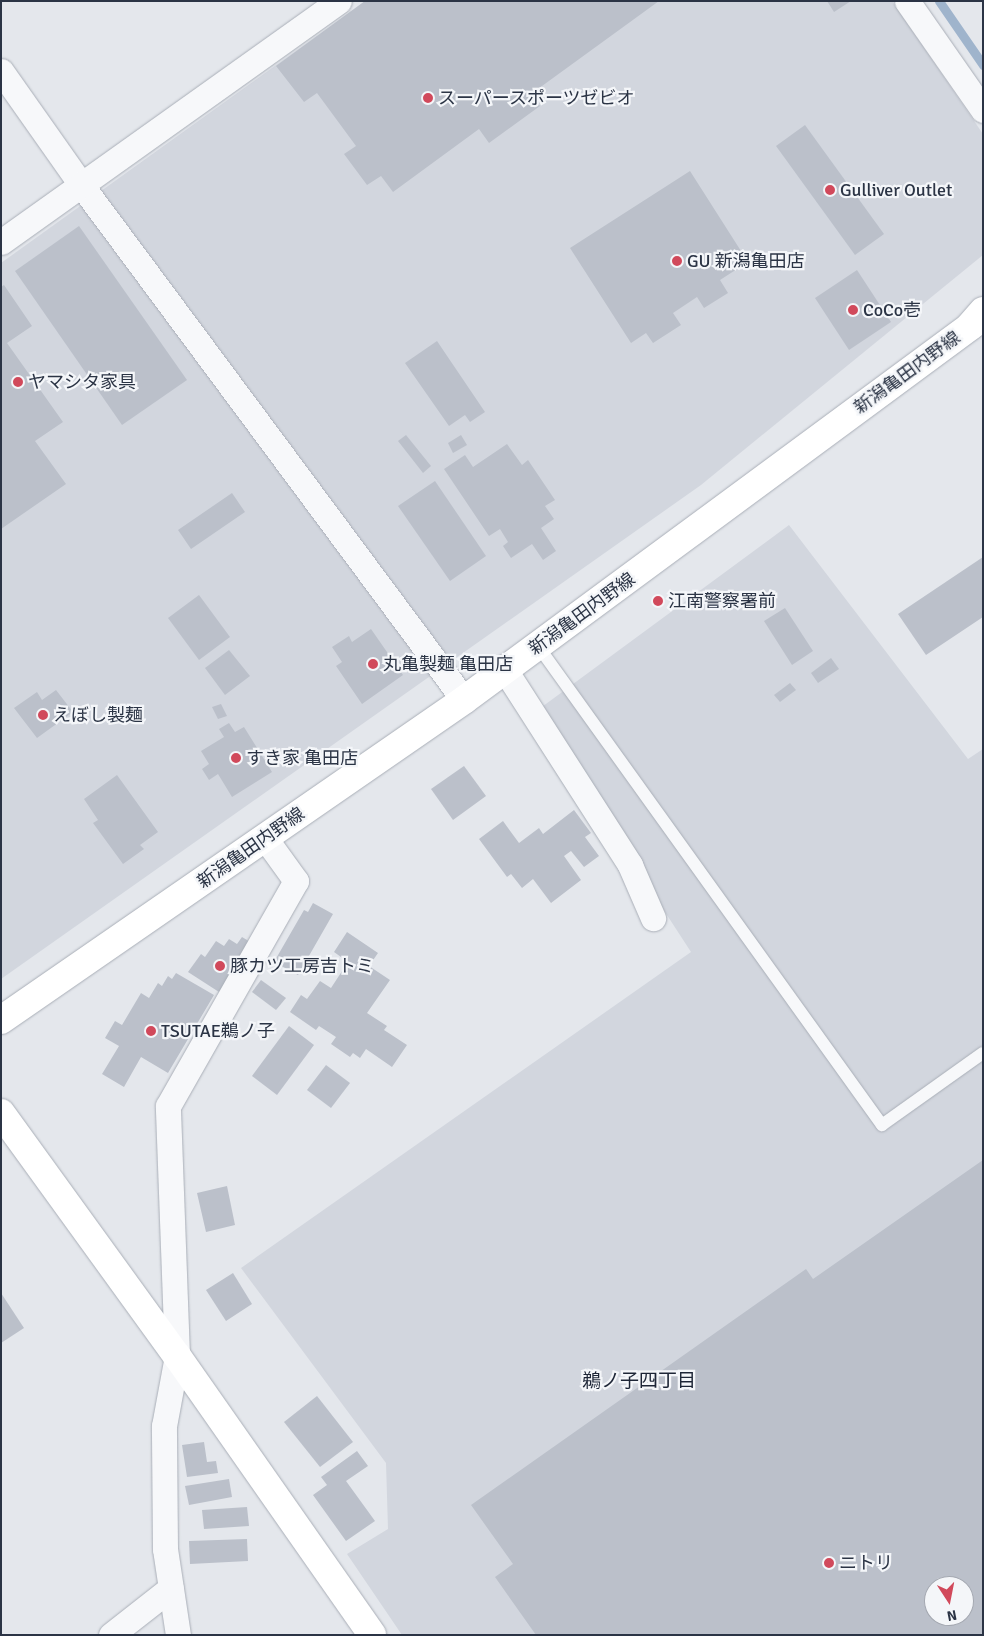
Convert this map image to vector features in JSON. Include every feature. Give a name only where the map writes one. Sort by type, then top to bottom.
[{"type":"main road","name":"新潟亀田内野線","points":[[1,1020],[464,700],[980,319]]},
{"type":"main road","points":[[1,1113],[177,1356],[372,1635]]},
{"type":"street","points":[[1,242],[339,1]]},
{"type":"street","points":[[907,1],[983,110]]},
{"type":"street","points":[[1,71],[82,186],[464,700]]},
{"type":"street","points":[[505,670],[630,865],[653,918]]},
{"type":"street","points":[[178,1635],[165,1549],[164,1426],[177,1356],[168,1106],[296,881],[265,838]]},
{"type":"street","points":[[111,1635],[171,1588]]},
{"type":"lane","points":[[538,646],[882,1125],[983,1053]]},
{"type":"shaded area","points":[[365,1],[892,1],[983,134],[983,255],[701,485],[1,979],[1,263]]},
{"type":"shaded area","points":[[789,525],[968,759],[983,749],[983,1635],[402,1635],[347,1554],[388,1529],[386,1463],[241,1268],[691,952],[535,712]]},
{"type":"building","name":"スーパースポーツゼビオ","points":[[365,1],[659,1],[531,94],[540,106],[489,143],[479,129],[393,192],[381,176],[367,185],[344,154],[356,146],[317,93],[304,102],[276,66]]},
{"type":"building","points":[[827,1],[851,1],[834,12]]},
{"type":"building","name":"Gulliver Outlet","points":[[805,125],[884,234],[855,255],[776,146]]},
{"type":"building","points":[[690,171],[748,262],[720,280],[728,293],[704,308],[697,297],[673,313],[681,325],[653,343],[646,333],[631,343],[570,248]]},
{"type":"building","points":[[79,226],[187,380],[122,425],[15,271]]},
{"type":"building","name":"CoCo壱","points":[[857,270],[891,322],[849,350],[815,298]]},
{"type":"building","name":"ヤマシタ家具","points":[[4,285],[32,326],[7,343],[63,422],[35,441],[66,484],[1,529],[1,287]]},
{"type":"building","points":[[437,341],[485,412],[470,422],[465,415],[449,426],[405,363]]},
{"type":"building","points":[[406,435],[431,466],[423,473],[398,441]]},
{"type":"building","points":[[461,435],[467,445],[453,453],[448,443]]},
{"type":"building","points":[[507,444],[522,465],[528,460],[555,500],[545,506],[554,519],[541,528],[556,551],[543,560],[532,544],[511,558],[503,546],[508,542],[500,529],[489,536],[444,469],[465,455],[473,467]]},
{"type":"building","points":[[435,481],[486,556],[450,581],[398,506]]},
{"type":"building","points":[[232,493],[245,512],[191,549],[178,530]]},
{"type":"building","points":[[983,557],[983,617],[926,655],[898,614]]},
{"type":"building","points":[[199,595],[230,637],[199,660],[168,618]]},
{"type":"building","points":[[785,608],[813,651],[792,665],[764,621]]},
{"type":"building","points":[[371,629],[403,675],[362,704],[336,666],[342,662],[332,647],[349,636],[352,642]]},
{"type":"building","points":[[229,650],[250,676],[225,695],[205,668]]},
{"type":"building","points":[[831,658],[839,669],[818,683],[811,673]]},
{"type":"building","points":[[790,683],[796,690],[780,702],[774,695]]},
{"type":"building","points":[[56,690],[73,712],[37,738],[14,708],[37,692],[42,700]]},
{"type":"building","points":[[221,704],[227,716],[218,719],[212,707]]},
{"type":"building","points":[[229,723],[235,732],[244,727],[272,772],[232,797],[218,774],[209,780],[202,769],[209,764],[201,751],[224,737],[219,729]]},
{"type":"building","points":[[464,766],[486,796],[453,820],[431,789]]},
{"type":"building","points":[[117,775],[158,832],[140,845],[144,849],[123,864],[93,823],[98,820],[84,799]]},
{"type":"building","points":[[574,810],[591,833],[585,837],[599,856],[584,867],[571,851],[564,856],[581,880],[551,903],[533,879],[522,888],[511,874],[507,877],[479,839],[503,821],[519,843],[539,828],[543,834]]},
{"type":"building","points":[[313,903],[333,914],[298,975],[274,962],[304,910],[308,912]]},
{"type":"building","points":[[347,932],[378,953],[369,966],[390,980],[367,1013],[387,1026],[384,1030],[407,1045],[392,1067],[366,1049],[360,1058],[353,1053],[350,1057],[331,1044],[336,1037],[319,1026],[316,1030],[290,1012],[301,995],[307,999],[320,981],[331,988],[348,962],[334,952]]},
{"type":"building","points":[[242,937],[252,943],[219,992],[188,972],[201,954],[205,957],[216,941],[224,946],[229,939],[237,944]]},
{"type":"building","name":"TSUTAE鵜ノ子","points":[[176,973],[214,995],[168,1073],[141,1057],[124,1087],[102,1074],[119,1046],[105,1038],[115,1021],[122,1025],[141,993],[149,998],[158,983],[162,986],[168,976],[172,979]]},
{"type":"building","points":[[261,980],[286,998],[276,1010],[252,992]]},
{"type":"building","points":[[289,1026],[314,1045],[277,1095],[252,1076]]},
{"type":"building","points":[[326,1065],[350,1083],[331,1108],[307,1090]]},
{"type":"building","points":[[983,1160],[983,1635],[536,1635],[495,1577],[513,1564],[471,1505],[806,1269],[813,1279]]},
{"type":"building","points":[[227,1186],[235,1225],[206,1232],[197,1193]]},
{"type":"building","points":[[233,1273],[252,1304],[226,1321],[206,1290]]},
{"type":"building","points":[[1,1293],[24,1328],[1,1343]]},
{"type":"building","points":[[317,1396],[353,1442],[320,1467],[284,1422]]},
{"type":"building","points":[[204,1442],[207,1462],[216,1461],[218,1473],[187,1477],[182,1445]]},
{"type":"building","points":[[357,1451],[368,1466],[346,1481],[375,1521],[346,1541],[313,1495],[327,1485],[321,1477]]},
{"type":"building","points":[[229,1479],[232,1497],[189,1505],[185,1486]]},
{"type":"building","points":[[247,1507],[249,1526],[204,1529],[202,1510]]},
{"type":"building","points":[[247,1539],[248,1561],[190,1564],[189,1541]]},
{"type":"waterway","points":[[939,1],[983,65]]},
{"type":"place","name":"スーパースポーツゼビオ","points":[[428,98]]},
{"type":"place","name":"Gulliver Outlet","points":[[830,190]]},
{"type":"place","name":"GU 新潟亀田店","points":[[677,261]]},
{"type":"place","name":"CoCo壱","points":[[853,310]]},
{"type":"place","name":"ヤマシタ家具","points":[[18,382]]},
{"type":"place","name":"江南警察署前","points":[[658,601]]},
{"type":"place","name":"丸亀製麺 亀田店","points":[[373,664]]},
{"type":"place","name":"えぼし製麺","points":[[43,715]]},
{"type":"place","name":"すき家 亀田店","points":[[236,758]]},
{"type":"place","name":"豚カツ工房吉トミ","points":[[220,966]]},
{"type":"place","name":"TSUTAE鵜ノ子","points":[[151,1031]]},
{"type":"place","name":"ニトリ","points":[[829,1563]]},
{"type":"district","name":"鵜ノ子四丁目","points":[[639,1382]]}]
